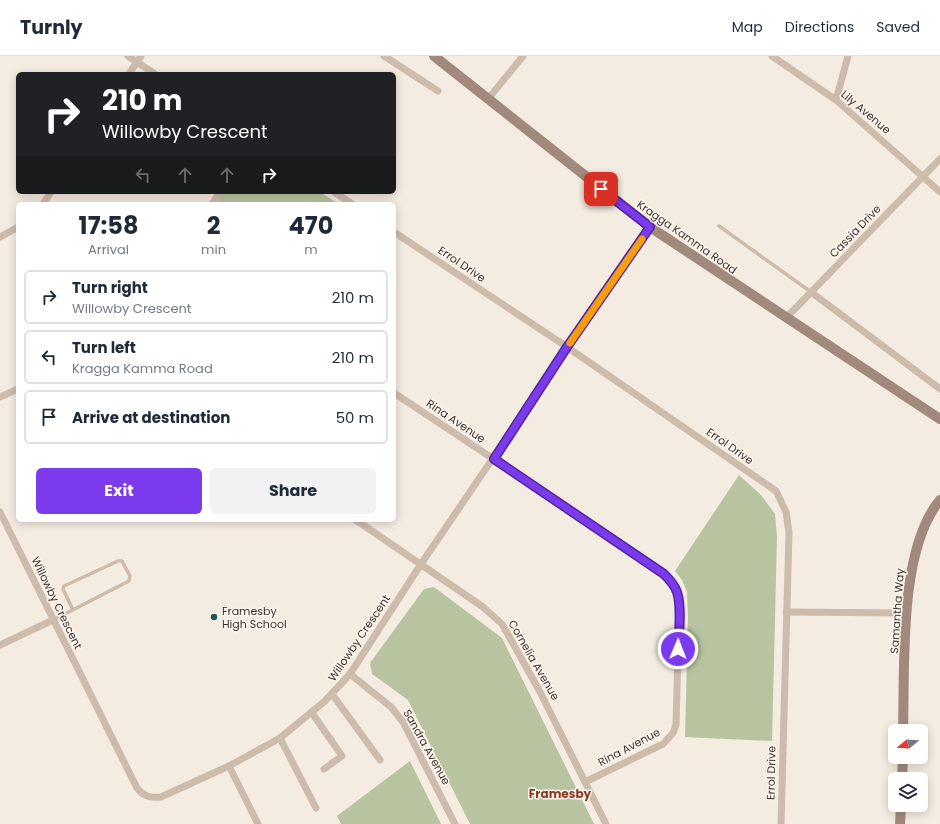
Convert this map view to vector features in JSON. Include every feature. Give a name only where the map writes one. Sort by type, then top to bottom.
[{"type":"main road","name":"Kragga Kamma Road","points":[[434,56],[489,98],[576,170],[650,227],[940,419]]},
{"type":"main road","name":"Samantha Way","points":[[904,724],[909,584],[915,552],[926,525],[940,500]]},
{"type":"main road","points":[[900,824],[901,812]]},
{"type":"street","points":[[128,56],[139,59],[154,72]]},
{"type":"street","points":[[384,56],[438,91]]},
{"type":"street","points":[[489,98],[522,56]]},
{"type":"street","name":"Lily Avenue","points":[[772,56],[836,100],[923,175],[940,192]]},
{"type":"street","points":[[836,100],[848,56]]},
{"type":"street","points":[[130,72],[139,59]]},
{"type":"street","name":"Cassia Drive","points":[[786,318],[940,159]]},
{"type":"street","points":[[337,194],[349,202]]},
{"type":"street","name":"Willowby Crescent","points":[[0,512],[141,793],[153,798],[161,797],[229,766],[280,738],[312,713],[350,674],[421,564],[494,459],[567,347],[650,227]]},
{"type":"street","points":[[0,237],[16,228]]},
{"type":"street","name":"Errol Drive","points":[[396,233],[567,347],[776,491],[786,512],[789,532],[781,824]]},
{"type":"street","points":[[811,292],[940,389]]},
{"type":"street","points":[[0,397],[16,389]]},
{"type":"street","name":"Rina Avenue","points":[[396,394],[653,565],[672,583],[677,592],[679,618],[677,712],[673,733],[663,744],[585,782]]},
{"type":"street","name":"Cornelia Avenue","points":[[359,522],[483,607],[502,624],[539,690],[606,824]]},
{"type":"street","points":[[786,612],[907,613]]},
{"type":"street","points":[[0,646],[53,620]]},
{"type":"street","name":"Sandra Avenue","points":[[350,674],[391,707],[403,722],[455,824]]},
{"type":"street","points":[[332,694],[380,760]]},
{"type":"street","points":[[312,713],[342,756],[324,769]]},
{"type":"street","points":[[280,738],[316,808]]},
{"type":"street","points":[[229,766],[258,824]]},
{"type":"lane","points":[[719,226],[811,292]]},
{"type":"lane","points":[[53,620],[73,610],[129,581],[130,576],[122,561],[118,561],[64,586],[63,589],[73,610]]},
{"type":"green space","points":[[223,194],[323,194],[336,202],[217,202]]},
{"type":"green space","points":[[739,475],[761,495],[775,514],[777,537],[772,741],[685,737],[688,617],[687,592],[682,580],[675,571]]},
{"type":"green space","points":[[434,587],[502,638],[594,824],[470,824],[408,700],[372,674],[370,663],[424,589]]},
{"type":"green space","points":[[410,761],[441,824],[341,824],[337,816]]},
{"type":"slow traffic","points":[[570,343],[642,239]]},
{"type":"place","name":"Framesby High School","points":[[214,617]]},
{"type":"district","name":"Framesby","points":[[560,793]]},
{"type":"route","points":[[601,189],[650,227],[567,347],[494,459],[653,565],[664,574],[672,583],[677,592],[679,618],[678,649]]}]
